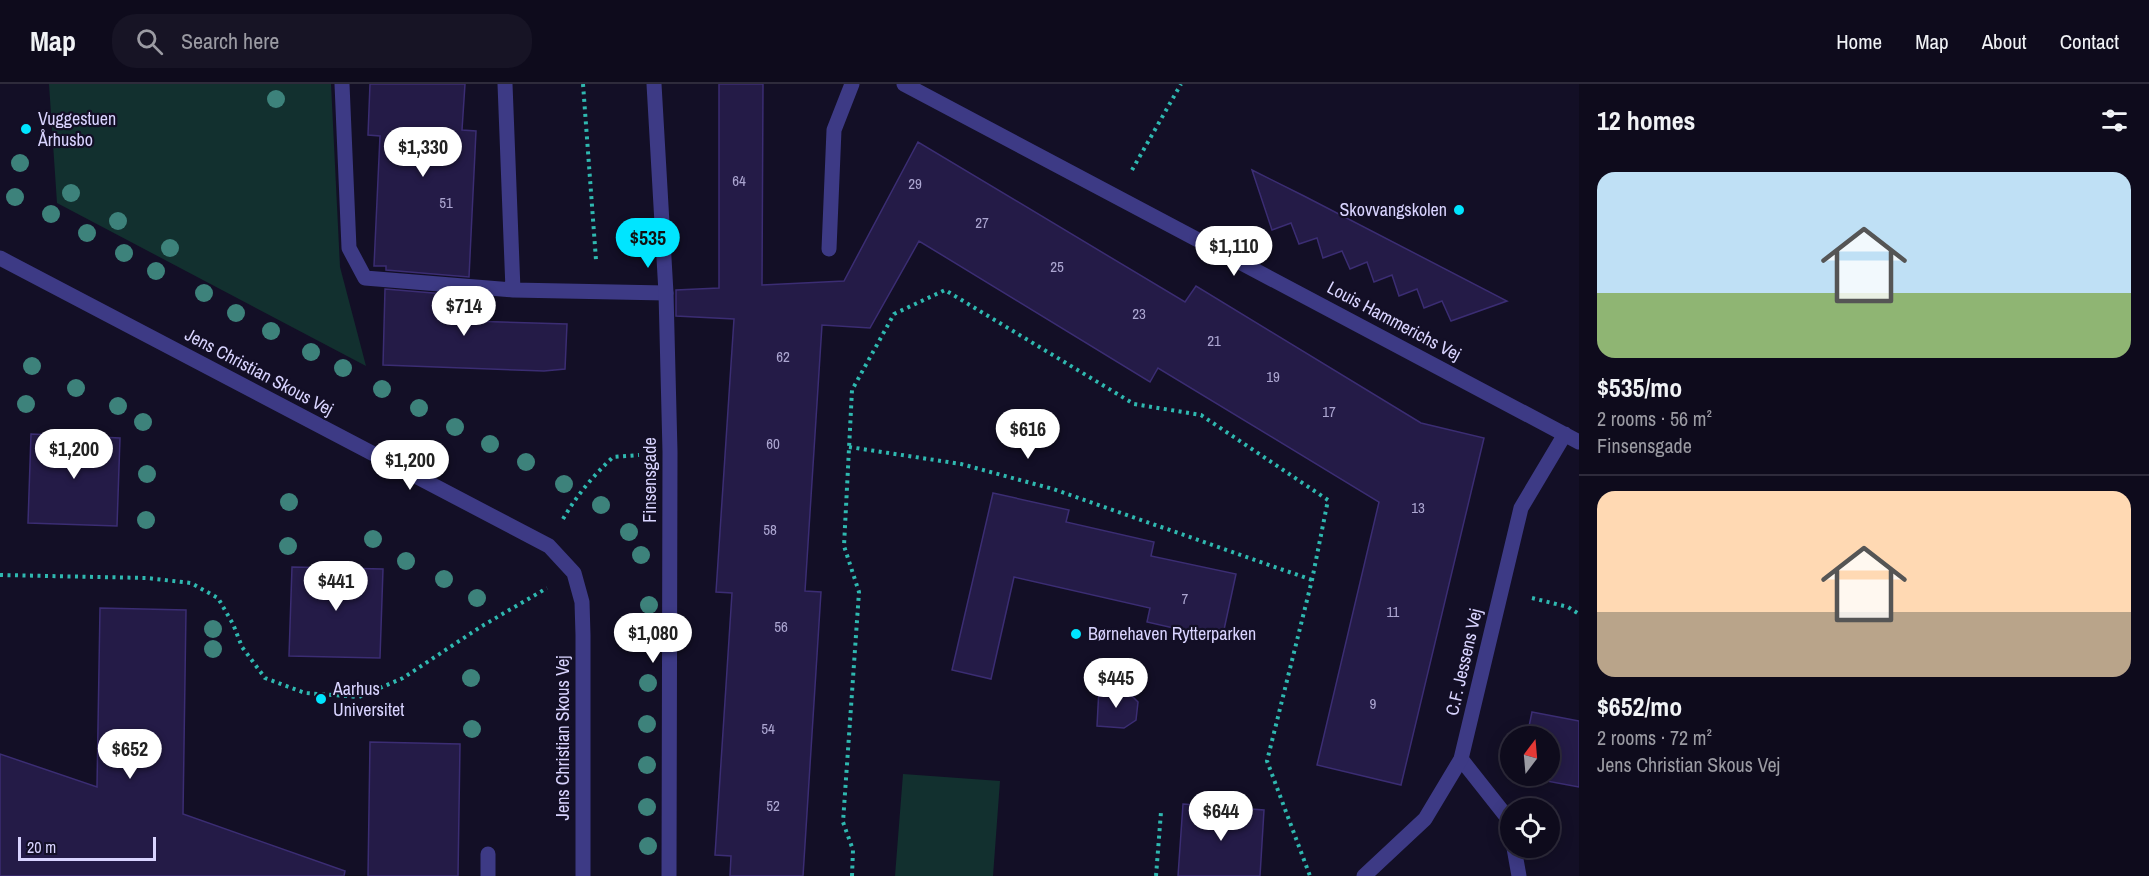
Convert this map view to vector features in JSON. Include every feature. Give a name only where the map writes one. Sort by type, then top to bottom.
[{"type":"street","points":[[342,84],[349,248],[365,278],[513,290],[666,293]]},
{"type":"street","points":[[505,84],[513,290]]},
{"type":"street","name":"Finsensgade","points":[[654,84],[666,293],[670,452],[669,876]]},
{"type":"street","points":[[829,249],[834,130],[852,84]]},
{"type":"street","name":"Louis Hammerichs Vej","points":[[904,84],[1572,438]]},
{"type":"street","name":"Jens Christian Skous Vej","points":[[0,258],[549,546],[574,573],[582,602],[583,876]]},
{"type":"street","name":"C.F. Jessens Vej","points":[[1364,876],[1425,819],[1461,759],[1521,508],[1572,438]]},
{"type":"street","points":[[1461,759],[1500,808]]},
{"type":"street","points":[[488,854],[488,876]]},
{"type":"street","points":[[1516,858],[1519,876]]},
{"type":"path","points":[[583,84],[598,292]]},
{"type":"path","points":[[1117,196],[1181,84]]},
{"type":"path","points":[[852,876],[854,850],[843,822],[860,592],[844,546],[852,390],[894,314],[945,290],[1134,404],[1201,415],[1328,500],[1312,580],[1267,761],[1310,876]]},
{"type":"path","points":[[849,447],[961,464],[1053,489],[1312,580]]},
{"type":"path","points":[[574,500],[613,457],[670,452]]},
{"type":"path","points":[[0,575],[147,578],[191,583],[218,598],[233,624],[242,647],[265,678],[305,693],[359,697],[403,678],[482,626],[574,573]]},
{"type":"path","points":[[1502,591],[1568,607],[1579,614]]},
{"type":"path","points":[[1156,876],[1161,812]]},
{"type":"green space","points":[[49,84],[331,84],[340,267],[366,366],[57,203]]},
{"type":"green space","points":[[903,774],[1000,781],[993,876],[895,876]]},
{"type":"building","points":[[370,84],[465,84],[462,130],[476,131],[469,277],[386,270],[386,266],[374,266],[380,136],[368,135]]},
{"type":"building","points":[[719,84],[763,84],[762,285],[844,281],[918,142],[1185,302],[1196,286],[1421,423],[1484,438],[1401,785],[1317,765],[1379,502],[1158,368],[1150,382],[919,241],[870,328],[822,325],[805,591],[821,592],[803,876],[730,876],[731,856],[715,855],[732,593],[716,592],[734,319],[676,316],[676,290],[719,288]]},
{"type":"building","points":[[1252,170],[1507,301],[1451,321],[1442,301],[1424,308],[1417,289],[1399,296],[1392,275],[1374,282],[1367,262],[1350,269],[1342,251],[1323,258],[1317,238],[1299,244],[1291,223],[1272,230]]},
{"type":"building","points":[[385,289],[469,296],[468,321],[567,324],[565,369],[544,371],[383,365]]},
{"type":"building","points":[[31,434],[120,438],[117,526],[28,523]]},
{"type":"building","points":[[993,493],[1069,510],[1066,522],[1154,542],[1151,556],[1236,574],[1222,639],[1147,622],[1150,608],[1014,577],[991,679],[952,670]]},
{"type":"building","points":[[292,567],[383,569],[380,658],[289,656]]},
{"type":"building","points":[[100,608],[186,610],[183,814],[345,871],[344,876],[0,876],[0,754],[97,787]]},
{"type":"building","points":[[1099,688],[1127,691],[1138,702],[1136,720],[1124,728],[1097,726]]},
{"type":"building","points":[[1532,712],[1579,721],[1579,787],[1560,783],[1560,726],[1529,726]]},
{"type":"building","points":[[370,742],[460,744],[458,876],[368,876]]},
{"type":"building","points":[[1183,804],[1264,810],[1260,876],[1178,876]]},
{"type":"place","name":"Vuggestuen Århusbo","points":[[26,129]]},
{"type":"place","name":"Skovvangskolen","points":[[1459,210]]},
{"type":"place","name":"Børnehaven Rytterparken","points":[[1076,634]]},
{"type":"place","name":"Aarhus Universitet","points":[[321,699]]}]
